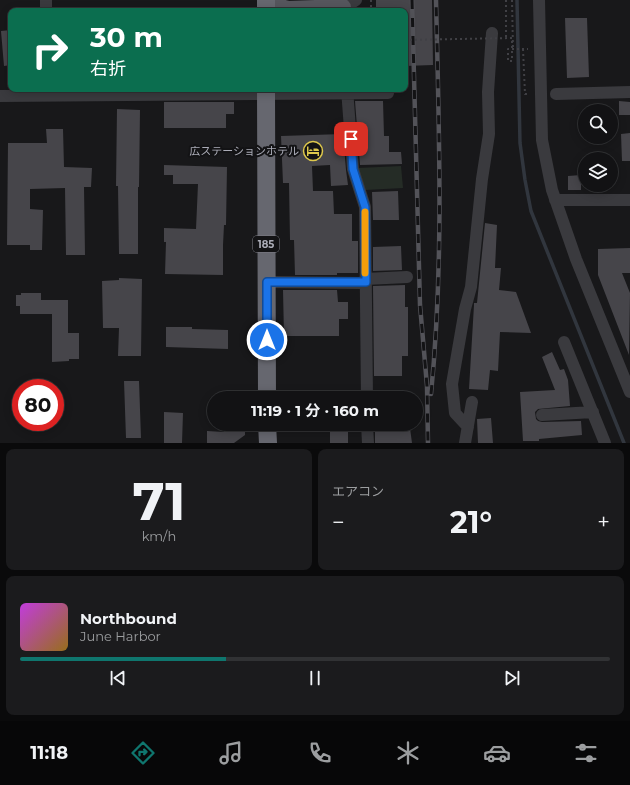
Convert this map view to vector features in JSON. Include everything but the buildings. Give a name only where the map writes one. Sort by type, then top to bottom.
[{"type":"highway","name":"185","points":[[266,92],[267,391]]},
{"type":"highway","points":[[267,431],[268,443]]},
{"type":"main road","points":[[268,4],[281,8]]},
{"type":"main road","points":[[300,8],[325,4],[348,6]]},
{"type":"street","points":[[539,0],[542,140],[555,200],[576,259],[630,392]]},
{"type":"street","points":[[468,427],[455,413],[452,384],[465,309],[471,287],[482,179],[489,134],[488,92],[492,33]]},
{"type":"street","points":[[0,96],[48,93],[157,92]]},
{"type":"street","points":[[347,92],[353,169],[365,207],[367,391]]},
{"type":"street","points":[[556,94],[630,92]]},
{"type":"street","points":[[555,200],[630,200]]},
{"type":"street","points":[[267,282],[366,281],[407,277]]},
{"type":"street","points":[[564,342],[605,443]]},
{"type":"street","points":[[465,443],[472,402]]},
{"type":"street","points":[[542,415],[593,412]]},
{"type":"street","points":[[367,431],[368,443]]},
{"type":"path","points":[[506,0],[506,38]]},
{"type":"path","points":[[512,0],[514,49]]},
{"type":"path","points":[[408,40],[512,38],[512,61],[508,61],[508,49],[514,49],[528,49]]},
{"type":"path","points":[[523,49],[525,94],[527,94]]},
{"type":"shaded area","points":[[401,166],[403,188],[365,190],[358,168]]},
{"type":"waterway","points":[[517,0],[520,143],[531,211],[624,443]]},
{"type":"railway","points":[[412,0],[420,305],[427,386],[428,443]]},
{"type":"railway","points":[[431,394],[438,296],[440,197],[436,0]]},
{"type":"slow traffic","points":[[365,212],[365,273]]},
{"type":"place","name":"広ステーションホテル","points":[[313,151]]},
{"type":"route","points":[[267,340],[267,282],[366,282],[365,207],[353,169],[351,139]]}]
